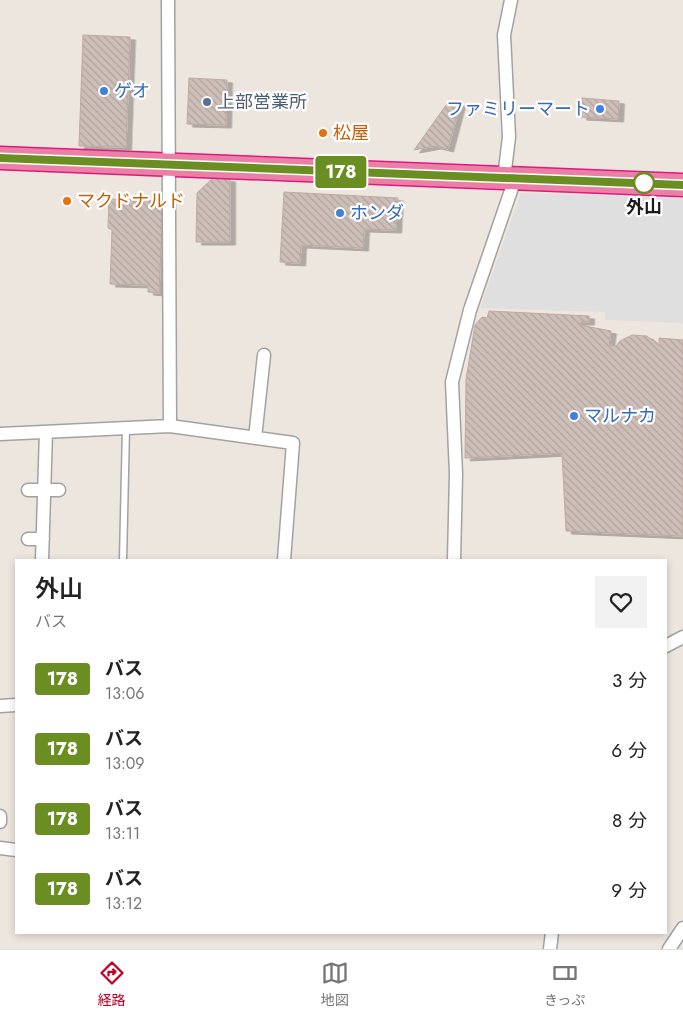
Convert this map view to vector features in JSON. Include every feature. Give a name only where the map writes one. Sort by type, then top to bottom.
[{"type":"highway","points":[[0,158],[170,163],[683,185]]},
{"type":"street","points":[[168,0],[170,426]]},
{"type":"street","points":[[454,559],[456,474],[452,382],[470,310],[510,178],[504,35],[511,0]]},
{"type":"street","points":[[255,438],[264,355]]},
{"type":"street","points":[[0,434],[170,426],[293,443],[284,559]]},
{"type":"street","points":[[42,559],[46,432]]},
{"type":"street","points":[[28,490],[59,490]]},
{"type":"street","points":[[28,539],[43,539]]},
{"type":"street","points":[[667,645],[683,637]]},
{"type":"street","points":[[0,706],[15,705]]},
{"type":"street","points":[[0,816],[0,822]]},
{"type":"street","points":[[0,848],[15,850]]},
{"type":"street","points":[[669,949],[683,928]]},
{"type":"street","points":[[550,949],[552,934]]},
{"type":"lane","points":[[123,559],[126,428]]},
{"type":"shaded area","points":[[521,193],[683,198],[683,323],[605,320],[605,312],[480,308]]},
{"type":"building","name":"ゲオ","points":[[83,35],[130,37],[126,147],[79,146]]},
{"type":"building","name":"上部営業所","points":[[189,78],[227,80],[226,125],[187,124]]},
{"type":"building","name":"ファミリーマート","points":[[582,98],[619,101],[618,119],[581,117]]},
{"type":"building","points":[[449,101],[460,104],[448,149],[436,146],[414,150]]},
{"type":"building","points":[[213,178],[230,179],[230,242],[196,242],[197,193]]},
{"type":"building","name":"ホンダ","points":[[284,192],[398,198],[396,230],[364,229],[363,248],[301,245],[300,263],[280,262]]},
{"type":"building","points":[[109,199],[163,201],[159,293],[148,292],[148,285],[110,284],[112,230],[108,228]]},
{"type":"building","name":"マルナカ","points":[[489,311],[589,316],[589,322],[581,322],[580,325],[611,331],[609,345],[616,346],[620,341],[632,335],[647,336],[659,346],[659,338],[683,340],[683,536],[566,531],[562,453],[465,458],[466,379],[475,325],[482,317],[487,318]]},
{"type":"bus line","name":"178","points":[[0,158],[170,163],[683,185]]},
{"type":"place","name":"ゲオ","points":[[104,91]]},
{"type":"place","name":"上部営業所","points":[[207,102]]},
{"type":"place","name":"ファミリーマート","points":[[600,109]]},
{"type":"place","name":"松屋","points":[[323,133]]},
{"type":"place","name":"外山","points":[[644,183]]},
{"type":"place","name":"マクドナルド","points":[[67,201]]},
{"type":"place","name":"ホンダ","points":[[340,213]]},
{"type":"place","name":"マルナカ","points":[[574,416]]}]
